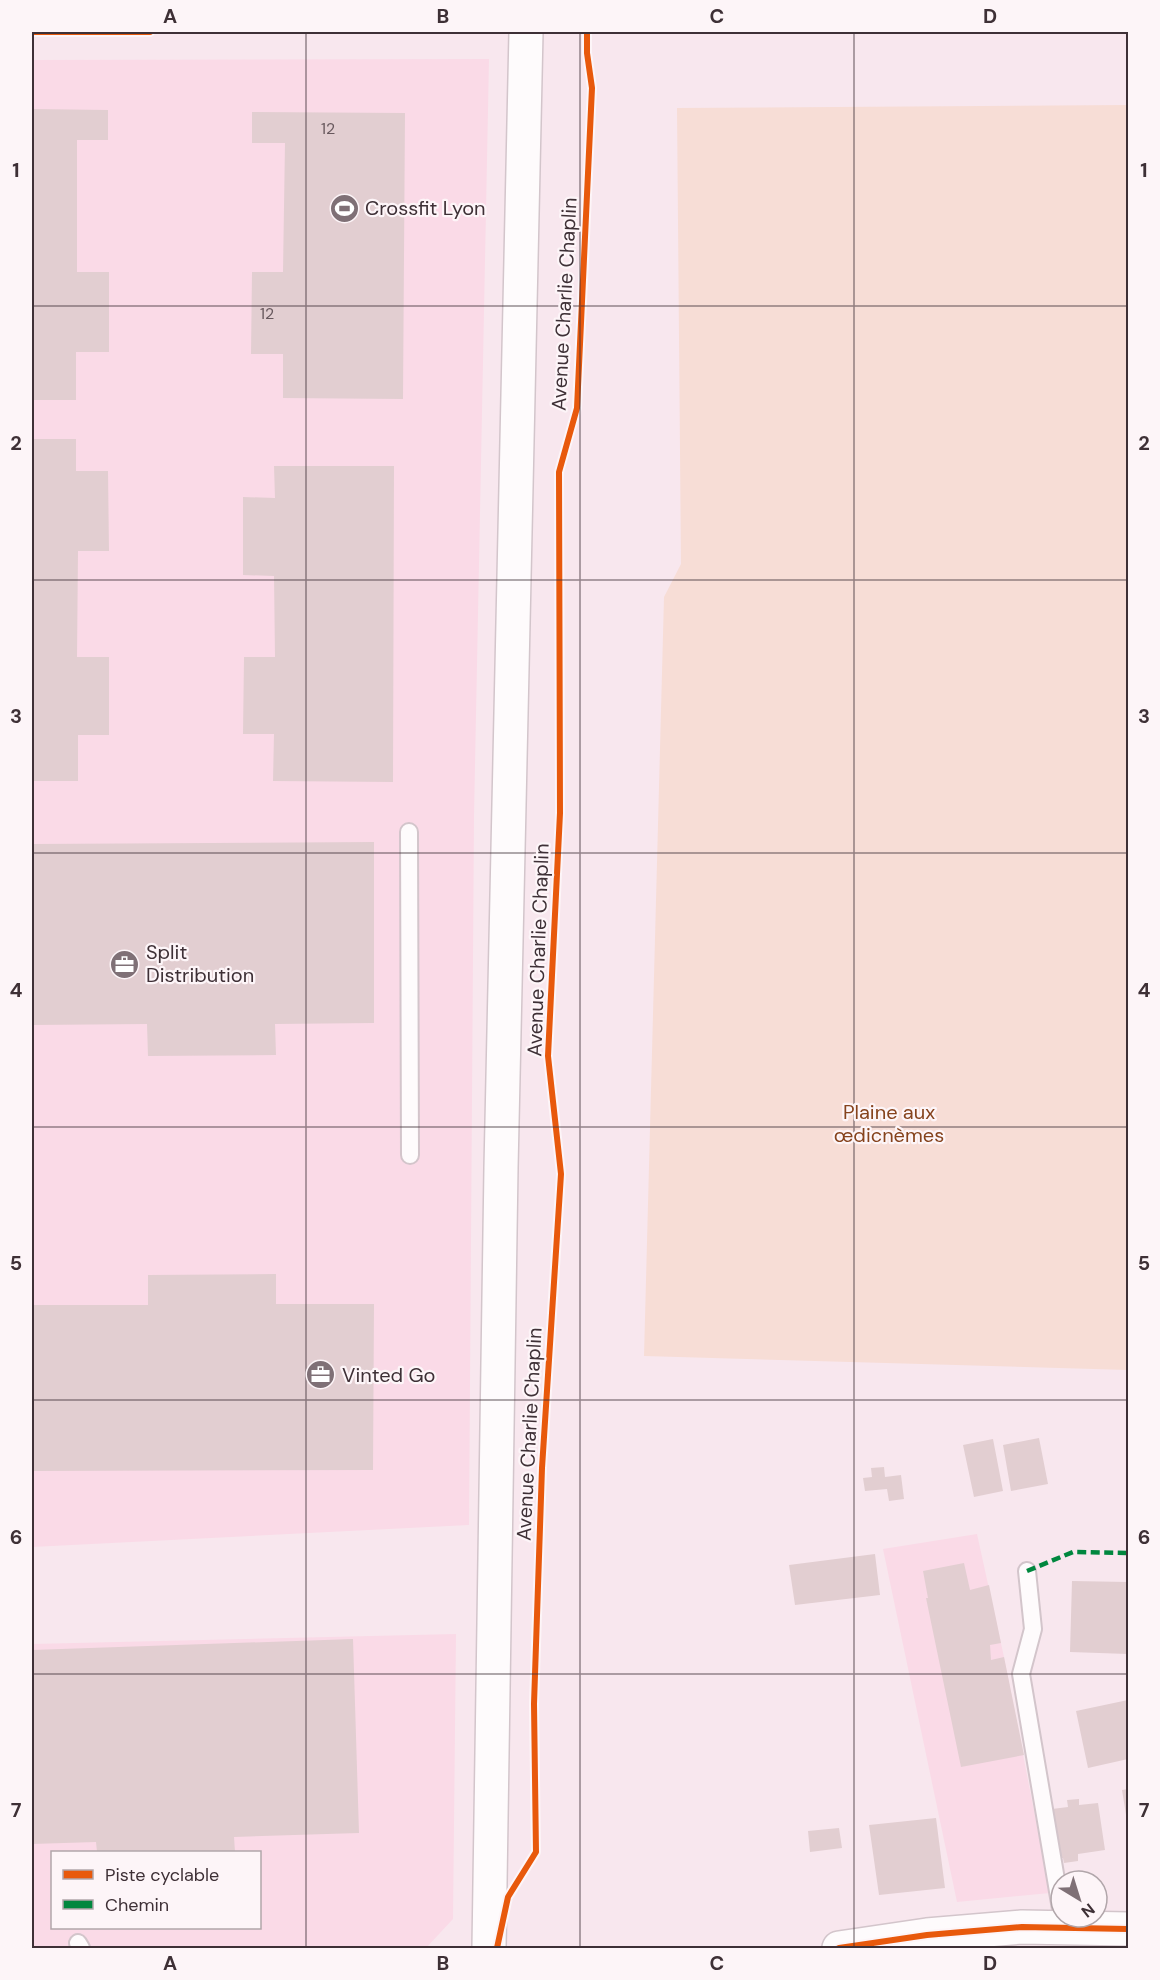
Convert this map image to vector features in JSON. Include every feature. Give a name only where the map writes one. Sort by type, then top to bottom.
[{"type":"street","name":"Avenue Charlie Chaplin","points":[[489,1948],[501,1180],[526,32]]},
{"type":"street","points":[[839,1948],[927,1935],[1022,1927],[1049,1921]]},
{"type":"street","points":[[1109,1926],[1128,1929]]},
{"type":"lane","points":[[409,832],[410,1155]]},
{"type":"lane","points":[[1027,1571],[1033,1629],[1021,1674],[1054,1869]]},
{"type":"shaded area","points":[[489,59],[474,816],[469,1525],[32,1547],[32,60]]},
{"type":"shaded area","points":[[977,1534],[1004,1657],[1049,1893],[957,1902],[883,1549]]},
{"type":"shaded area","points":[[456,1634],[453,1919],[426,1948],[32,1948],[32,1644]]},
{"type":"green space","name":"Plaine aux œdicnèmes","points":[[1128,105],[1128,1370],[644,1356],[664,597],[681,564],[677,108]]},
{"type":"building","points":[[32,109],[108,110],[108,140],[77,140],[77,272],[109,272],[109,352],[76,352],[76,400],[32,400]]},
{"type":"building","name":"Crossfit Lyon","points":[[252,112],[405,113],[403,399],[283,398],[283,354],[251,354],[252,272],[283,272],[285,143],[252,143]]},
{"type":"building","points":[[32,439],[76,439],[76,471],[108,471],[109,551],[78,551],[77,657],[109,657],[109,735],[78,735],[78,781],[32,781]]},
{"type":"building","points":[[274,466],[394,466],[393,782],[273,781],[274,734],[243,734],[244,657],[275,657],[274,576],[243,575],[243,497],[275,498]]},
{"type":"building","points":[[374,842],[374,1023],[275,1024],[276,1055],[148,1056],[147,1024],[32,1025],[32,844]]},
{"type":"building","points":[[276,1274],[276,1304],[374,1304],[373,1470],[32,1471],[32,1305],[148,1305],[148,1275]]},
{"type":"building","points":[[1039,1438],[1048,1484],[1011,1491],[1003,1445]]},
{"type":"building","points":[[993,1439],[1003,1491],[974,1497],[963,1445]]},
{"type":"building","points":[[884,1467],[885,1477],[901,1475],[904,1499],[889,1501],[887,1489],[865,1491],[863,1478],[872,1477],[871,1468]]},
{"type":"building","points":[[875,1554],[880,1595],[795,1605],[789,1565]]},
{"type":"building","points":[[964,1563],[970,1590],[989,1585],[1001,1643],[990,1645],[991,1660],[1004,1657],[1024,1755],[961,1767],[926,1598],[928,1598],[923,1571]]},
{"type":"building","points":[[1072,1581],[1128,1582],[1128,1654],[1070,1652]]},
{"type":"building","points":[[353,1639],[359,1833],[234,1837],[235,1851],[97,1851],[96,1842],[32,1844],[32,1650]]},
{"type":"building","points":[[1128,1700],[1128,1759],[1088,1768],[1076,1711]]},
{"type":"building","points":[[1128,1789],[1128,1821],[1127,1821],[1122,1790]]},
{"type":"building","points":[[1079,1799],[1079,1805],[1098,1803],[1105,1850],[1078,1854],[1078,1861],[1064,1863],[1061,1858],[1052,1809],[1068,1807],[1067,1800]]},
{"type":"building","points":[[936,1818],[945,1888],[879,1895],[869,1825]]},
{"type":"building","points":[[839,1828],[842,1848],[810,1852],[808,1831]]},
{"type":"marked path","points":[[1027,1571],[1073,1552],[1128,1553]]},
{"type":"cycle path","points":[[32,32],[150,32]]},
{"type":"cycle path","points":[[497,1948],[508,1897],[536,1852],[534,1704],[542,1468],[561,1174],[548,1056],[560,813],[559,472],[577,408],[592,88],[587,53],[587,32]]},
{"type":"cycle path","points":[[839,1948],[927,1935],[1022,1927],[1128,1929]]},
{"type":"place","name":"Crossfit Lyon","points":[[344,208]]},
{"type":"place","name":"Split Distribution","points":[[125,964]]},
{"type":"place","name":"Vinted Go","points":[[321,1375]]}]
